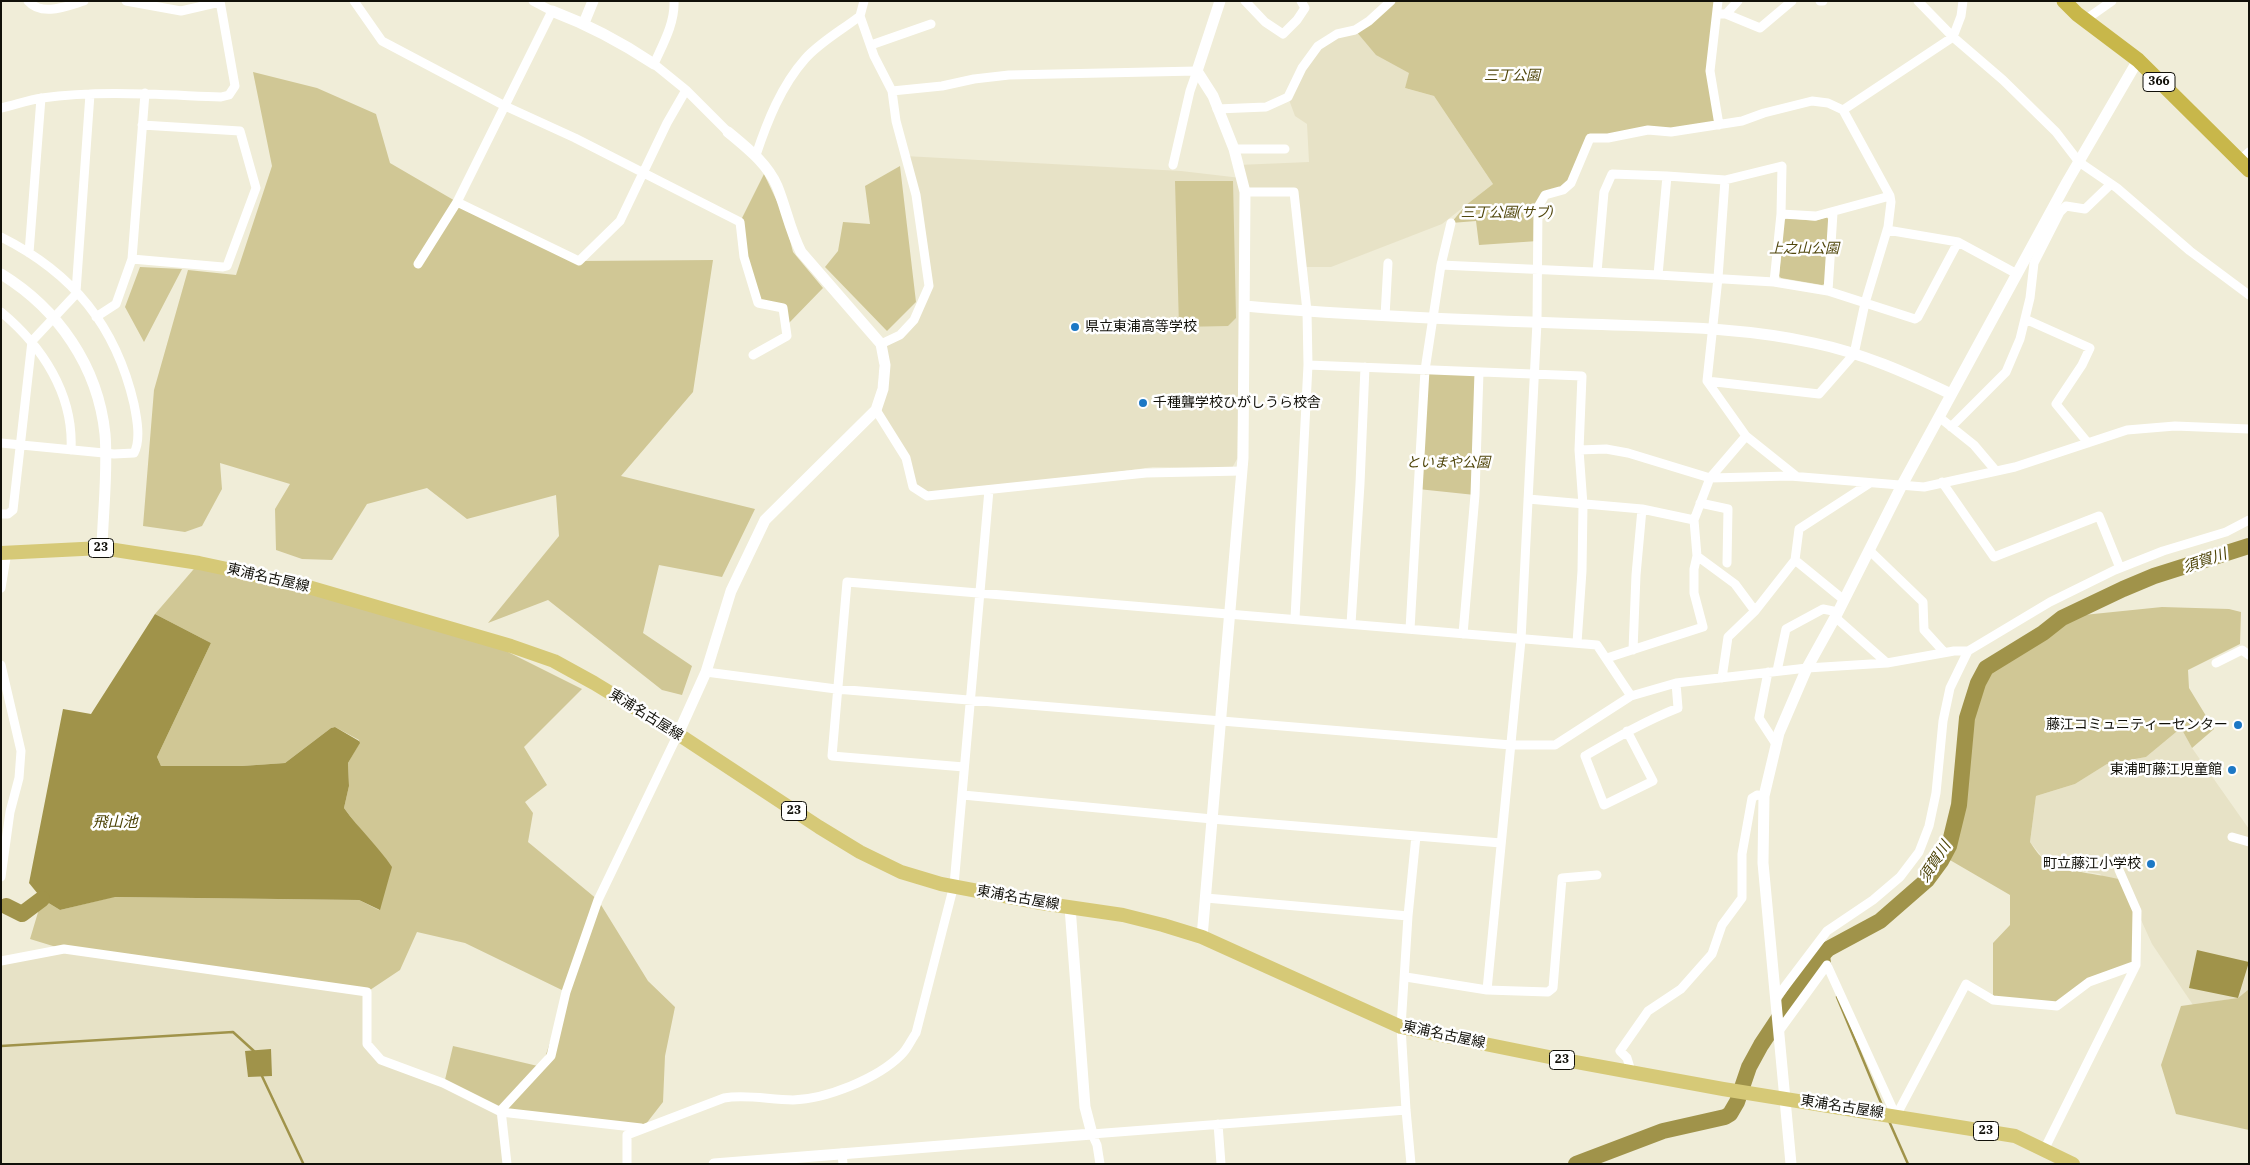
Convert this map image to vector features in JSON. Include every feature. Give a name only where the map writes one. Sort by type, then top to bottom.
[{"type":"highway","name":"366","points":[[2064,1],[2085,20],[2138,60],[2245,161]]},
{"type":"main road","name":"東浦名古屋線","points":[[4,552],[102,548],[199,563],[298,584],[511,646],[554,661],[594,683],[678,734],[860,852],[902,872],[941,884],[1041,903],[1123,915],[1163,925],[1202,938],[1401,1027],[1554,1058],[1723,1089],[2015,1136],[2045,1148],[2073,1164]]},
{"type":"street","points":[[28,1],[31,4],[53,10],[84,1]]},
{"type":"street","points":[[1,108],[40,98],[90,94],[221,97],[229,95],[235,86],[220,2],[181,11],[126,1]]},
{"type":"street","points":[[354,1],[382,41],[505,106],[575,138],[740,222],[744,258],[758,303],[782,308],[788,336],[753,355]]},
{"type":"street","points":[[507,1164],[501,1112],[550,1056],[566,992],[598,900],[706,672],[732,591],[765,520],[876,410],[883,389],[884,373],[881,344],[800,252],[792,236],[788,217],[776,184],[756,155],[728,132],[686,90],[654,64],[622,43],[584,23],[552,11],[533,1]]},
{"type":"street","points":[[584,23],[593,1]]},
{"type":"street","points":[[654,64],[668,33],[674,1]]},
{"type":"street","points":[[1173,166],[1197,72],[1220,1]]},
{"type":"street","points":[[1245,1],[1265,22],[1283,34],[1297,20],[1305,8],[1300,1]]},
{"type":"street","points":[[1217,109],[1266,108],[1288,97],[1302,68],[1318,46],[1337,34],[1354,30],[1369,21],[1391,1]]},
{"type":"street","points":[[1718,1],[1721,14],[1710,72],[1718,125]]},
{"type":"street","points":[[1721,14],[1738,1]]},
{"type":"street","points":[[1721,14],[1760,28],[1792,1]]},
{"type":"street","points":[[1918,1],[1952,37],[2003,80],[2056,132],[2079,162],[2111,184],[2190,250],[2249,295]]},
{"type":"street","points":[[1844,110],[1952,37],[1961,16],[1963,1]]},
{"type":"street","points":[[2085,20],[2112,1]]},
{"type":"street","points":[[862,2],[860,16],[874,56],[892,91],[896,121],[916,195],[929,286],[914,320],[900,336],[881,344]]},
{"type":"street","points":[[418,264],[457,202],[552,11]]},
{"type":"street","points":[[756,155],[767,124],[793,74],[806,58],[860,16]]},
{"type":"street","points":[[871,45],[931,24]]},
{"type":"street","points":[[1791,1164],[1763,863],[1764,796],[1779,732],[1807,668],[1844,600],[1902,485],[2079,162],[2138,60]]},
{"type":"street","points":[[892,91],[942,86],[974,79],[1009,75],[1197,72]]},
{"type":"street","points":[[1197,72],[1213,96],[1234,149],[1245,192],[1246,306],[1242,471],[1202,938]]},
{"type":"street","points":[[457,202],[579,261],[620,221],[667,123],[686,90]]},
{"type":"street","points":[[1,514],[8,514],[13,510],[32,340],[76,292],[90,94]]},
{"type":"street","points":[[96,317],[116,304],[132,259],[144,94]]},
{"type":"street","points":[[28,253],[40,98]]},
{"type":"street","points":[[1487,990],[1520,640],[1537,322],[1538,207],[1546,195],[1563,190],[1571,183],[1590,138],[1608,138],[1648,130],[1671,132],[1742,121],[1812,101],[1828,103],[1844,110],[1890,196],[1891,202],[1887,230],[1865,303],[1854,354],[1819,394],[1707,382]]},
{"type":"street","points":[[132,259],[226,266],[256,188],[240,131],[142,124]]},
{"type":"street","points":[[1234,149],[1285,149]]},
{"type":"street","points":[[1597,272],[1604,192],[1612,174],[1725,180],[1782,166],[1781,214],[1774,282]]},
{"type":"street","points":[[1658,275],[1667,176]]},
{"type":"street","points":[[1725,180],[1718,278],[1711,329],[1707,382],[1746,436],[1796,476]]},
{"type":"street","points":[[1951,427],[2006,372],[2020,339],[2030,298],[2034,263],[2060,212],[2066,206],[2085,209],[2111,184]]},
{"type":"street","points":[[1245,192],[1294,192],[1307,311],[1308,365],[1295,618]]},
{"type":"street","points":[[1781,214],[1816,216],[1890,196]]},
{"type":"street","points":[[1828,291],[1833,212]]},
{"type":"street","points":[[1410,629],[1425,370],[1441,265],[1451,223]]},
{"type":"street","points":[[1887,230],[1958,242],[2017,274]]},
{"type":"street","points":[[1,237],[28,253],[68,282],[88,304],[119,355],[128,379],[135,412],[138,445],[134,453],[105,453],[1,443]]},
{"type":"street","points":[[1441,265],[1774,282],[1828,291],[1914,319],[1918,317],[1958,242]]},
{"type":"street","points":[[1385,316],[1388,263]]},
{"type":"street","points":[[1,274],[21,286],[54,316],[72,339],[94,387],[102,413],[105,453],[102,548]]},
{"type":"street","points":[[1246,306],[1385,316],[1711,329],[1784,337],[1854,354],[1900,370],[1951,394]]},
{"type":"street","points":[[1,312],[32,340],[46,361],[64,400],[70,424],[71,450]]},
{"type":"street","points":[[2025,319],[2090,348],[2082,365],[2056,404],[2088,443]]},
{"type":"street","points":[[1308,365],[1582,376],[1579,450],[1583,505],[1582,571],[1577,642]]},
{"type":"street","points":[[1352,624],[1365,367]]},
{"type":"street","points":[[1464,634],[1475,495],[1479,372]]},
{"type":"street","points":[[876,410],[906,458],[914,487],[927,496],[1146,473],[1242,471]]},
{"type":"street","points":[[1939,417],[1974,444],[1996,471]]},
{"type":"street","points":[[1579,450],[1606,449],[1628,453],[1710,478],[1796,476],[1924,486],[2015,467],[2127,430],[2175,426],[2249,429]]},
{"type":"street","points":[[1607,658],[1703,627],[1694,594],[1694,569],[1697,556],[1694,520],[1710,478],[1746,436]]},
{"type":"street","points":[[1942,482],[1994,558],[2099,516],[2120,568]]},
{"type":"street","points":[[1722,678],[1728,637],[1754,611],[1794,560],[1799,529],[1870,483]]},
{"type":"street","points":[[627,1164],[627,1135],[724,1098],[734,1096],[794,1100],[819,1096],[857,1083],[883,1069],[902,1055],[916,1033],[954,885],[990,490]]},
{"type":"street","points":[[1528,499],[1642,509],[1694,520]]},
{"type":"street","points":[[1700,503],[1728,508],[1726,563]]},
{"type":"street","points":[[1633,650],[1636,575],[1642,509]]},
{"type":"street","points":[[706,672],[836,689],[1511,744],[1555,745],[1631,696],[1676,683],[1807,668],[1887,663],[1944,652],[1968,651],[2050,602],[2120,568],[2163,551],[2226,532],[2249,520]]},
{"type":"street","points":[[1869,550],[1923,602],[1924,630],[1944,652]]},
{"type":"street","points":[[1,588],[4,552]]},
{"type":"street","points":[[1697,556],[1735,584],[1754,611]]},
{"type":"street","points":[[1794,560],[1844,600]]},
{"type":"street","points":[[964,767],[832,756],[836,689],[847,582],[1295,618],[1520,640],[1577,642],[1597,645],[1631,696]]},
{"type":"street","points":[[1776,744],[1759,718],[1786,629],[1823,609],[1836,615],[1887,663]]},
{"type":"street","points":[[2216,663],[2242,650],[2249,655]]},
{"type":"street","points":[[1777,998],[1827,931],[1873,900],[1900,877],[1919,852],[1929,826],[1936,793],[1943,722],[1950,688],[1968,651]]},
{"type":"street","points":[[1,665],[22,751],[19,778],[10,812],[1,877]]},
{"type":"street","points":[[1628,731],[1654,781],[1604,805],[1585,756],[1644,721],[1678,708],[1676,683]]},
{"type":"street","points":[[963,795],[1212,819],[1501,843]]},
{"type":"street","points":[[1630,1072],[1627,1058],[1620,1051],[1648,1012],[1680,989],[1712,954],[1722,925],[1742,898],[1742,854],[1749,808],[1752,798],[1757,795],[1764,796]]},
{"type":"street","points":[[1411,1164],[1401,1027],[1406,977],[1408,916],[1416,836]]},
{"type":"street","points":[[2232,837],[2249,842]]},
{"type":"street","points":[[2045,1148],[2136,965],[2137,911],[2119,870]]},
{"type":"street","points":[[1406,977],[1487,990],[1548,992],[1552,988],[1562,878],[1597,875]]},
{"type":"street","points":[[1206,898],[1408,916]]},
{"type":"street","points":[[1070,907],[1085,1107],[1092,1134],[1098,1145],[1100,1164]]},
{"type":"street","points":[[1,961],[66,950],[367,992],[366,1044],[381,1060],[443,1083],[501,1112],[642,1129]]},
{"type":"street","points":[[1779,1031],[1828,965],[1890,1115]]},
{"type":"street","points":[[1890,1115],[1966,984],[1993,1000],[2057,1006],[2089,982],[2136,965]]},
{"type":"street","points":[[714,1164],[842,1158],[1092,1134],[1406,1110]]},
{"type":"street","points":[[1218,1124],[1220,1164]]},
{"type":"shaded area","name":"県立東浦高等学校","points":[[1355,30],[1410,73],[1405,88],[1434,96],[1493,184],[1442,224],[1331,267],[1302,267],[1294,192],[1245,192],[1237,459],[1232,468],[1153,467],[989,490],[927,496],[913,487],[906,458],[876,410],[881,344],[913,320],[929,286],[905,156],[1181,171],[1241,178],[1238,165],[1309,162],[1307,124],[1295,116],[1288,97],[1318,46]]},
{"type":"shaded area","name":"町立藤江小学校","points":[[2181,728],[2192,748],[2249,829],[2249,989],[2238,998],[2193,1005],[2152,944],[2137,911],[2100,874],[2063,868],[2044,859],[2030,842],[2036,796],[2075,784],[2107,764],[2146,757]]},
{"type":"shaded area","points":[[66,950],[367,992],[367,1044],[382,1060],[501,1112],[507,1164],[1,1164],[1,961]]},
{"type":"green space","name":"三丁公園","points":[[1391,1],[1718,1],[1710,71],[1719,125],[1590,138],[1571,183],[1545,195],[1538,207],[1538,241],[1479,245],[1476,221],[1451,223],[1466,205],[1493,184],[1434,96],[1405,88],[1409,73],[1376,55],[1355,30]]},
{"type":"green space","points":[[253,72],[317,88],[376,114],[390,163],[457,202],[579,261],[713,260],[693,392],[621,476],[755,509],[722,577],[659,565],[643,633],[692,666],[682,695],[662,690],[548,600],[488,623],[559,536],[556,495],[467,519],[427,488],[367,504],[332,560],[302,559],[276,550],[275,509],[290,484],[220,463],[222,489],[202,526],[185,532],[143,526],[154,390],[188,270],[236,275],[272,166]]},
{"type":"green space","points":[[900,166],[916,302],[887,331],[825,267],[838,251],[843,222],[870,224],[865,186]]},
{"type":"green space","points":[[764,174],[783,214],[793,252],[823,288],[789,323],[782,308],[758,303],[740,222]]},
{"type":"green space","points":[[1175,181],[1233,181],[1236,318],[1228,326],[1179,327]]},
{"type":"green space","name":"上之山公園","points":[[1827,217],[1829,221],[1825,284],[1781,278],[1779,276],[1784,220],[1787,218],[1815,221]]},
{"type":"green space","points":[[140,267],[182,269],[144,342],[125,307]]},
{"type":"green space","name":"といまや公園","points":[[1425,370],[1479,372],[1475,495],[1418,489]]},
{"type":"green space","points":[[199,563],[478,637],[582,689],[524,747],[547,785],[525,802],[533,813],[528,842],[598,900],[648,981],[675,1007],[665,1056],[663,1102],[642,1129],[501,1112],[444,1084],[453,1046],[542,1067],[566,992],[465,943],[417,932],[400,970],[367,992],[66,950],[30,939],[42,899],[60,910],[113,897],[359,900],[379,910],[360,829],[344,808],[349,786],[348,763],[359,744],[359,740],[335,727],[331,728],[285,763],[242,766],[161,766],[157,757],[211,643],[155,614]]},
{"type":"green space","points":[[2162,607],[2229,609],[2241,612],[2240,644],[2188,670],[2189,688],[2214,729],[2192,748],[2181,728],[2146,757],[2107,764],[2075,784],[2036,796],[2030,842],[2045,860],[2053,864],[2063,868],[2122,880],[2137,911],[2136,965],[2089,982],[2058,1005],[1993,1000],[1993,943],[2010,925],[2010,895],[1943,856],[1956,820],[1962,781],[1967,720],[1991,664],[2064,617]]},
{"type":"green space","points":[[2249,989],[2249,1130],[2176,1114],[2161,1065],[2181,1006],[2238,998]]},
{"type":"water","name":"飛山池","points":[[155,614],[211,643],[157,757],[161,766],[242,766],[285,763],[331,728],[335,727],[359,741],[360,743],[348,763],[349,786],[344,808],[392,867],[380,910],[359,900],[115,897],[60,910],[42,899],[29,883],[63,709],[91,714]]},
{"type":"water","points":[[2197,950],[2249,962],[2238,998],[2189,988]]},
{"type":"water","points":[[271,1049],[272,1076],[248,1077],[245,1051]]},
{"type":"waterway","name":"須賀川","points":[[1576,1164],[1663,1131],[1725,1117],[1730,1114],[1737,1102],[1749,1067],[1761,1045],[1818,959],[1828,949],[1880,921],[1927,880],[1949,846],[1959,805],[1967,718],[1978,683],[1986,668],[2043,633],[2062,618],[2123,589],[2154,576],[2249,546]]},
{"type":"waterway","points":[[6,906],[22,914],[42,899]]},
{"type":"waterway","points":[[1828,949],[1830,965]]},
{"type":"waterway","points":[[1837,997],[1884,1110]]},
{"type":"waterway","points":[[1,1046],[233,1032],[255,1052]]},
{"type":"waterway","points":[[261,1074],[303,1163]]},
{"type":"waterway","points":[[1889,1121],[1908,1164]]},
{"type":"place","name":"県立東浦高等学校","points":[[1075,327]]},
{"type":"place","name":"千種聾学校ひがしうら校舎","points":[[1143,403]]},
{"type":"place","name":"藤江コミュニティーセンター","points":[[2238,725]]},
{"type":"place","name":"東浦町藤江児童館","points":[[2232,770]]},
{"type":"place","name":"町立藤江小学校","points":[[2151,864]]},
{"type":"park label","name":"三丁公園(サブ)","points":[[1507,213]]}]
